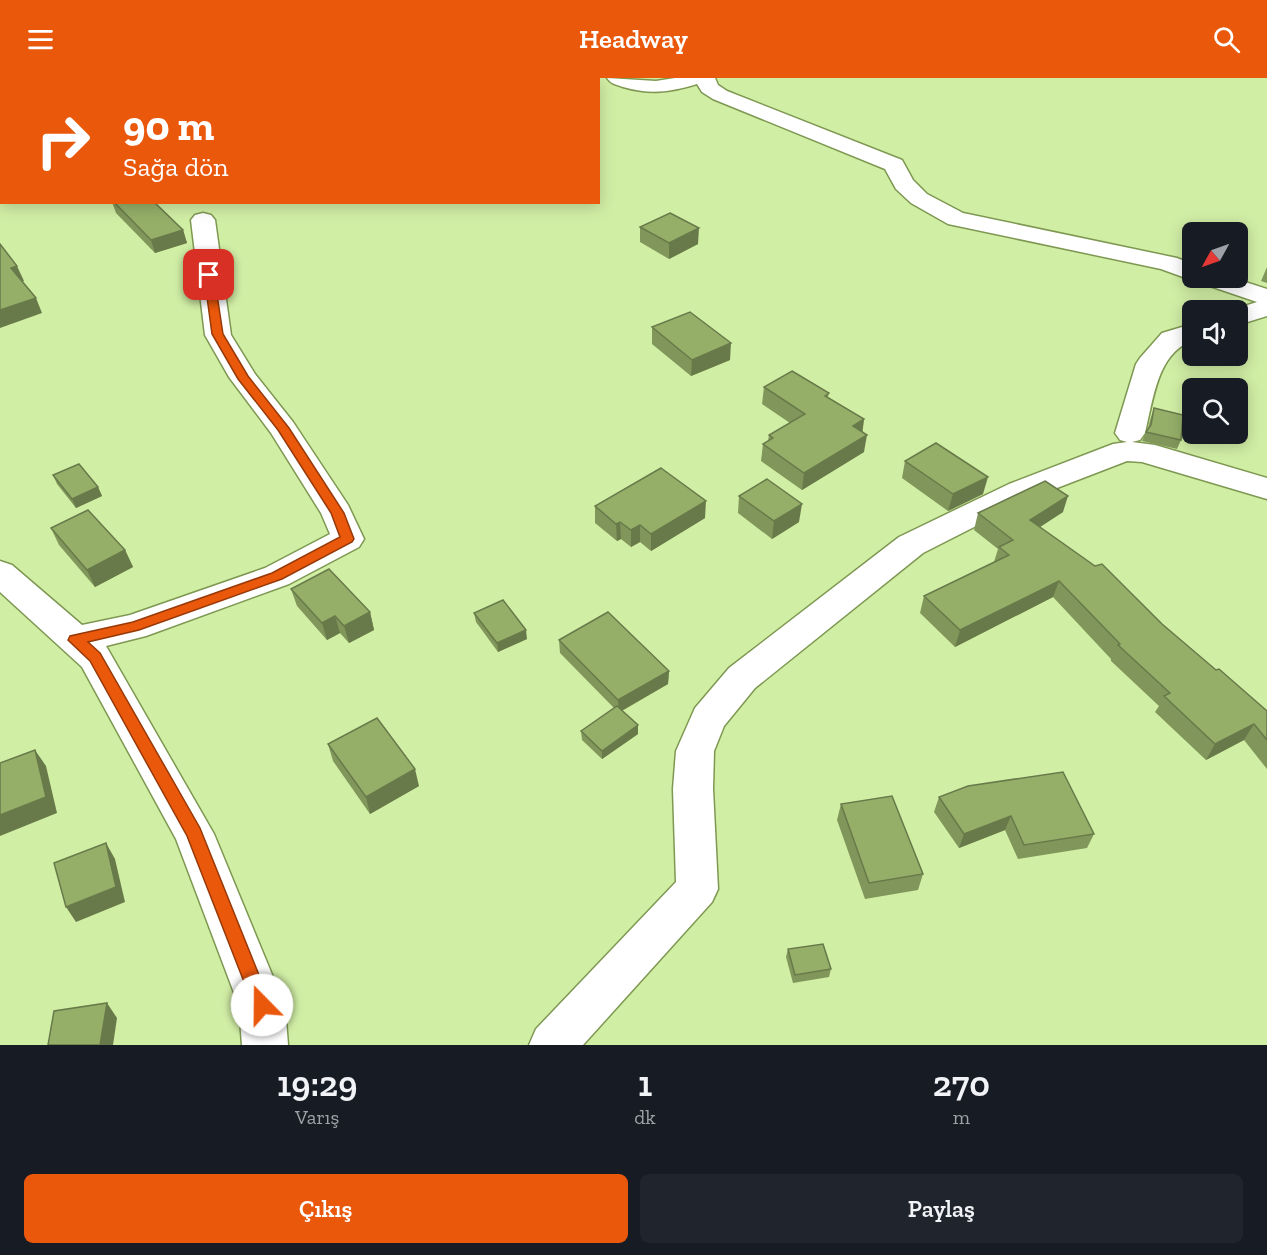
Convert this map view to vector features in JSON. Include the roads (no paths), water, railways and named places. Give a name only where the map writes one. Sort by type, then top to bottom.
[{"type":"street","points":[[617,78],[634,85],[658,89],[696,78],[704,78],[709,87],[720,95],[894,165],[901,182],[930,208],[956,219],[1168,263],[1182,268]]},
{"type":"street","points":[[76,640],[134,627],[277,576],[348,539],[337,513],[283,428],[243,377],[218,334],[203,220]]},
{"type":"street","points":[[1240,288],[1267,297]]},
{"type":"street","points":[[1248,313],[1267,306]]},
{"type":"street","points":[[1130,433],[1150,364],[1171,339],[1182,335]]},
{"type":"street","points":[[552,1045],[697,889],[693,789],[695,751],[708,719],[742,678],[911,546],[1020,491],[1124,452],[1144,452],[1267,489]]},
{"type":"street","points":[[0,573],[95,657],[194,834],[262,1005],[265,1045]]}]
